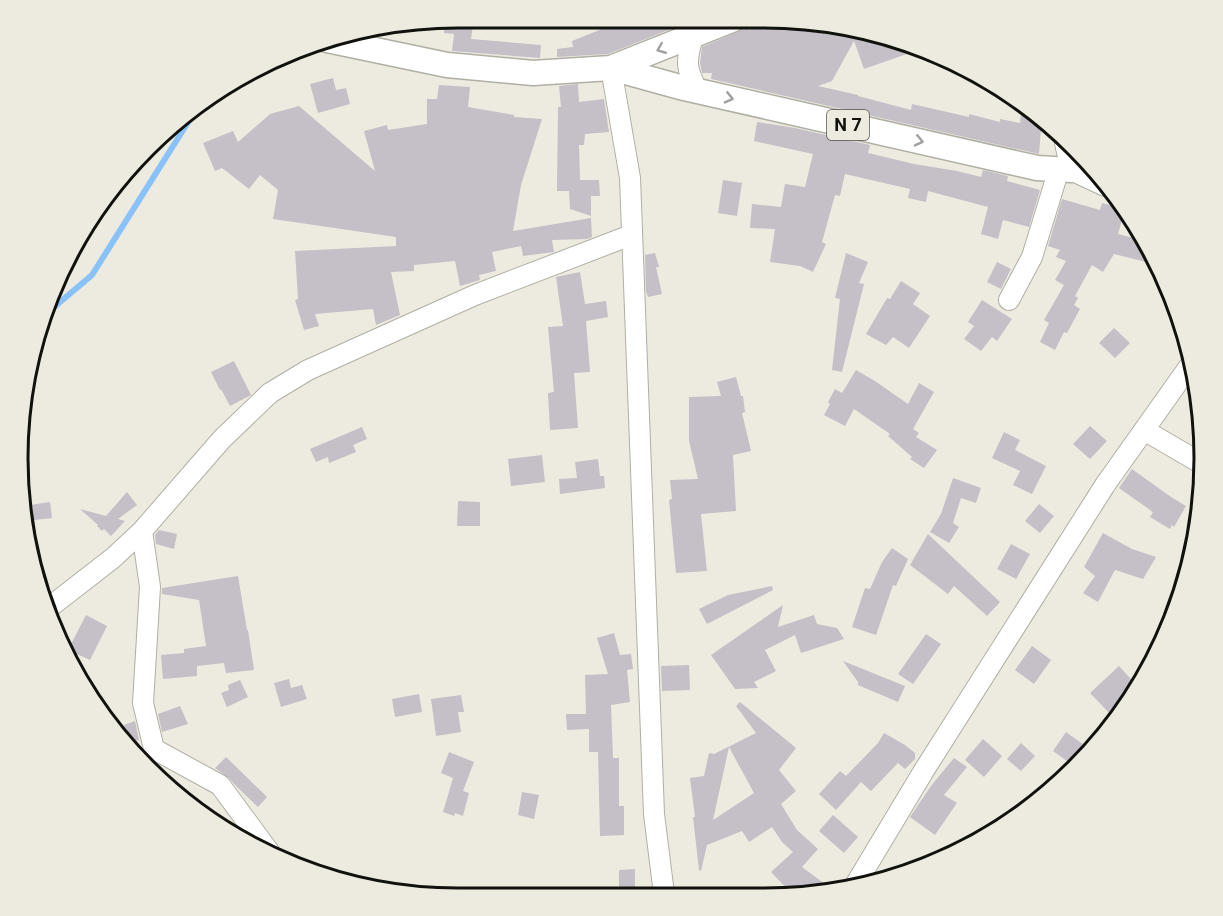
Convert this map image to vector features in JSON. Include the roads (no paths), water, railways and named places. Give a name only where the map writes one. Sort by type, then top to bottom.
[{"type":"main road","name":"N 7","points":[[345,44],[447,65],[533,73],[611,68],[712,28]]},
{"type":"main road","name":"N 7","points":[[611,68],[698,91],[1037,168],[1072,168]]},
{"type":"street","points":[[693,36],[688,54],[689,75],[698,91]]},
{"type":"street","points":[[611,68],[630,178],[654,814],[663,888]]},
{"type":"street","points":[[1009,300],[1032,257],[1072,168],[1068,153]]},
{"type":"street","points":[[1072,168],[1091,178]]},
{"type":"street","points":[[54,604],[113,558],[142,531],[222,439],[270,393],[308,370],[475,295],[631,235]]},
{"type":"street","points":[[860,876],[923,772],[1105,485],[1186,372]]},
{"type":"street","points":[[1144,430],[1194,459]]},
{"type":"street","points":[[142,531],[150,587],[143,702],[154,749],[220,785],[259,838]]},
{"type":"waterway","points":[[57,305],[92,275],[185,127]]}]
